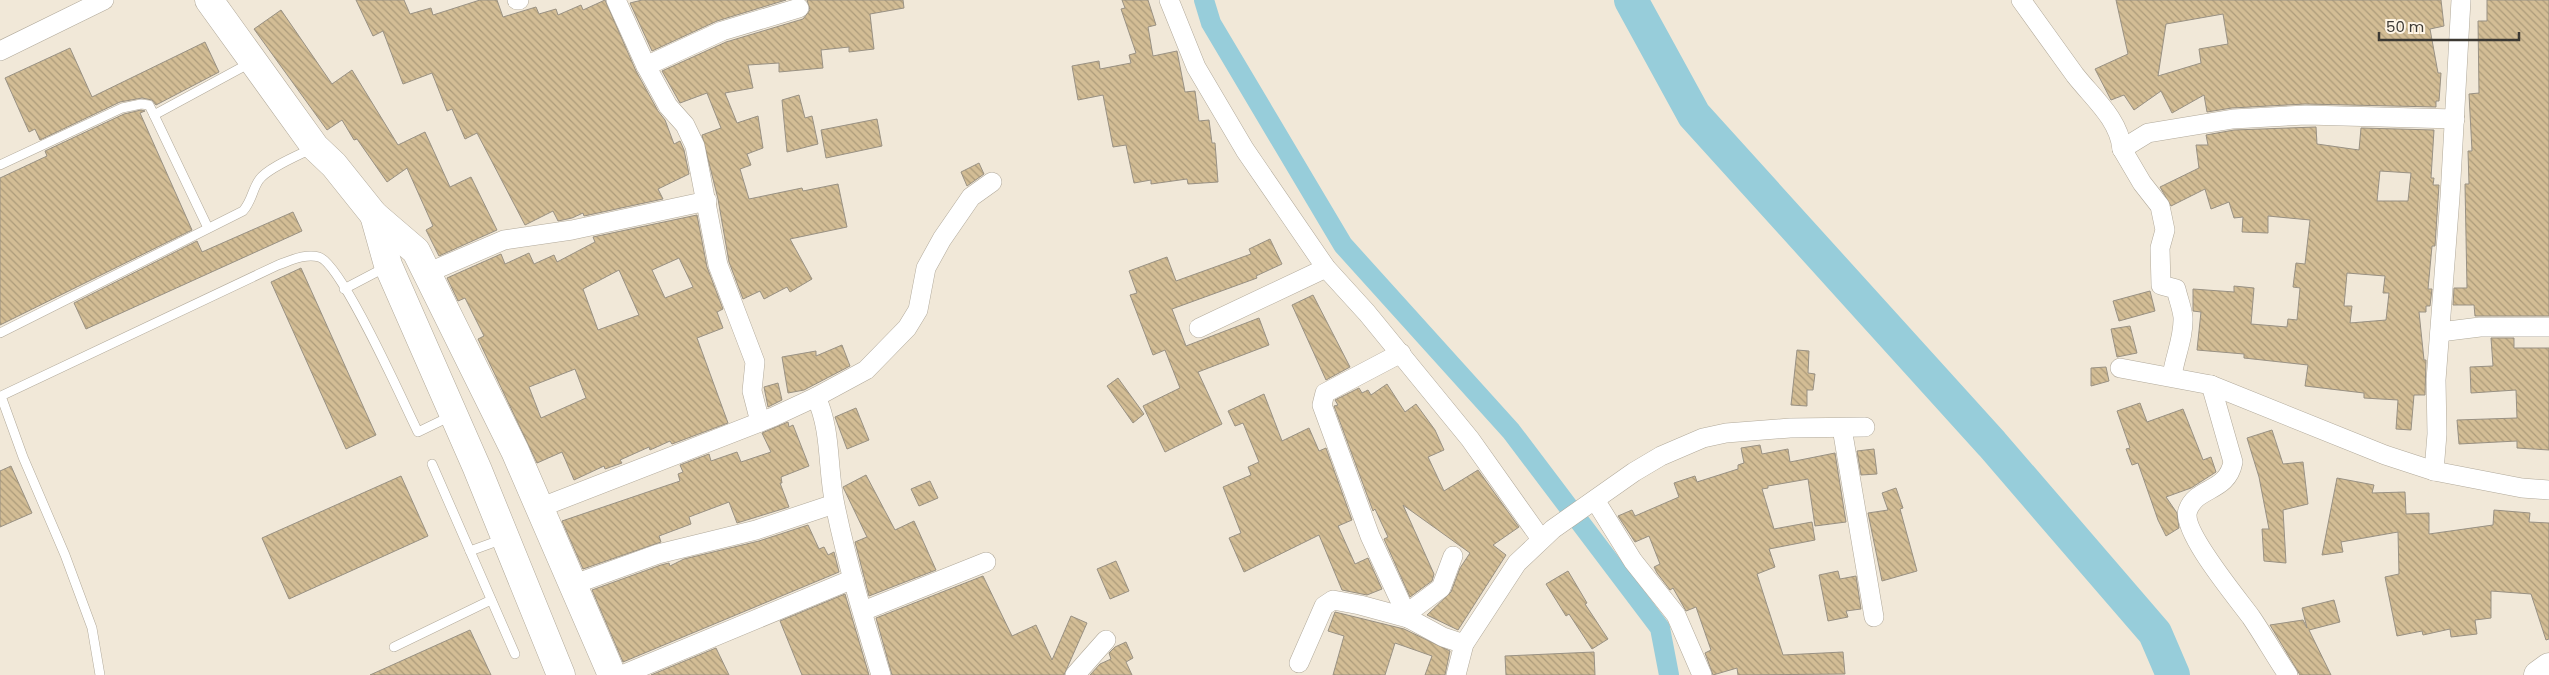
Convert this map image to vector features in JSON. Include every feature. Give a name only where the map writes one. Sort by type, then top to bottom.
[{"type":"main road","points":[[209,0],[315,147],[334,165],[374,215],[416,250],[515,451],[612,675]]},
{"type":"main road","points":[[374,215],[388,265],[477,468],[561,675]]},
{"type":"main road","points":[[477,468],[515,451]]},
{"type":"main road","points":[[2538,675],[2549,667]]},
{"type":"street","points":[[0,51],[104,0]]},
{"type":"street","points":[[616,0],[646,66],[668,106],[685,125],[695,146],[722,279],[738,312],[755,362],[752,391],[760,422]]},
{"type":"street","points":[[1169,0],[1201,76],[1245,150],[1326,268],[1401,353],[1547,534]]},
{"type":"street","points":[[2021,0],[2077,77],[2107,113],[2121,137],[2122,149],[2142,183],[2160,206],[2165,230],[2160,248],[2161,285],[2176,289],[2183,316],[2181,341],[2172,376]]},
{"type":"street","points":[[2434,471],[2437,434],[2436,380],[2455,120],[2461,0]]},
{"type":"street","points":[[646,66],[722,31],[799,8]]},
{"type":"street","points":[[2122,149],[2148,133],[2233,119],[2315,115],[2455,120]]},
{"type":"street","points":[[539,508],[760,422],[816,397],[866,370],[907,328],[918,310],[926,268],[942,239],[971,197],[992,182]]},
{"type":"street","points":[[427,273],[504,240],[572,230],[707,201]]},
{"type":"street","points":[[1198,328],[1326,268]]},
{"type":"street","points":[[2440,332],[2480,327],[2549,327]]},
{"type":"street","points":[[1401,353],[1325,393],[1322,405],[1370,536],[1407,616]]},
{"type":"street","points":[[2120,368],[2211,384],[2385,455],[2434,471],[2522,488],[2549,490]]},
{"type":"street","points":[[2211,384],[2233,462],[2231,474],[2223,482],[2194,501],[2188,509],[2186,518],[2193,533],[2221,577],[2251,618],[2288,675]]},
{"type":"street","points":[[816,397],[827,429],[834,504],[853,579],[881,675]]},
{"type":"street","points":[[1456,675],[1464,644],[1517,564],[1547,534],[1590,502],[1661,456],[1703,438],[1726,433],[1790,428],[1865,428]]},
{"type":"street","points":[[1842,428],[1874,617]]},
{"type":"street","points":[[1590,502],[1633,561],[1676,615],[1702,675]]},
{"type":"street","points":[[572,585],[658,554],[756,530],[834,504]]},
{"type":"street","points":[[1407,616],[1441,588],[1454,556]]},
{"type":"street","points":[[863,611],[986,562]]},
{"type":"street","points":[[622,675],[853,579]]},
{"type":"street","points":[[1299,663],[1324,606],[1333,600],[1360,604],[1407,616],[1443,636],[1464,644]]},
{"type":"street","points":[[1075,675],[1106,640]]},
{"type":"lane","points":[[154,115],[253,61]]},
{"type":"lane","points":[[0,165],[122,108],[141,104],[149,105],[208,228]]},
{"type":"lane","points":[[0,334],[243,211],[251,202],[259,180],[267,172],[315,147]]},
{"type":"lane","points":[[100,675],[92,628],[0,396],[278,264],[307,256],[320,257],[330,266],[363,318],[418,432],[454,415]]},
{"type":"lane","points":[[344,289],[388,265]]},
{"type":"lane","points":[[432,464],[514,654]]},
{"type":"lane","points":[[470,551],[505,538]]},
{"type":"lane","points":[[394,647],[491,600]]},
{"type":"building","points":[[356,0],[404,0],[410,14],[431,8],[433,15],[480,0],[497,0],[503,17],[536,7],[539,14],[556,9],[558,15],[581,5],[583,10],[605,0],[636,71],[665,120],[674,144],[680,141],[689,174],[658,189],[663,199],[584,216],[583,213],[558,221],[553,211],[525,225],[477,133],[465,139],[452,109],[447,111],[432,73],[403,84],[383,31],[373,36]]},
{"type":"building","points":[[642,0],[786,0],[717,21],[652,51],[630,3]]},
{"type":"building","points":[[807,0],[903,0],[904,8],[870,14],[874,49],[849,52],[849,47],[821,50],[823,68],[779,72],[779,63],[748,65],[753,88],[725,93],[737,123],[758,116],[763,148],[747,154],[751,165],[740,169],[749,199],[802,188],[803,191],[838,184],[847,227],[790,239],[812,279],[790,292],[787,287],[764,299],[760,291],[743,299],[729,262],[718,199],[702,135],[721,128],[707,93],[680,103],[662,71],[726,42],[803,19],[810,10]]},
{"type":"building","points":[[1122,0],[1148,0],[1156,25],[1148,27],[1153,56],[1177,51],[1185,92],[1195,91],[1199,121],[1209,120],[1212,143],[1215,143],[1218,182],[1188,184],[1187,179],[1151,184],[1151,180],[1134,183],[1126,145],[1113,147],[1103,95],[1078,100],[1072,66],[1099,61],[1100,69],[1131,63],[1129,55],[1136,53],[1121,9],[1125,8]]},
{"type":"building","points":[[2116,0],[2441,0],[2444,26],[2430,29],[2438,73],[2441,73],[2439,101],[2436,101],[2436,107],[2305,104],[2232,108],[2207,112],[2204,95],[2172,113],[2161,91],[2134,110],[2124,95],[2111,100],[2095,69],[2128,54]],"holes":[[[2223,14],[2228,44],[2199,49],[2201,63],[2158,76],[2166,24]]]},
{"type":"building","points":[[2487,0],[2549,0],[2549,316],[2475,316],[2474,305],[2453,305],[2454,288],[2467,288],[2465,184],[2469,184],[2468,151],[2472,151],[2469,94],[2479,93],[2478,21],[2487,21]]},
{"type":"building","points":[[281,10],[332,84],[352,70],[398,145],[425,132],[450,187],[471,177],[497,230],[439,256],[426,230],[433,226],[407,168],[387,182],[357,139],[354,140],[342,120],[327,130],[254,29]]},
{"type":"building","points":[[205,42],[219,72],[156,105],[152,100],[142,98],[120,102],[40,140],[35,129],[29,132],[5,78],[70,48],[92,97]]},
{"type":"building","points":[[799,95],[805,118],[812,116],[818,144],[787,152],[782,100]]},
{"type":"building","points":[[141,110],[145,111],[140,113],[192,230],[0,325],[0,178],[47,156],[45,151],[124,114]]},
{"type":"building","points":[[877,119],[882,146],[826,158],[821,130]]},
{"type":"building","points":[[2316,127],[2317,144],[2359,150],[2361,128],[2434,130],[2431,178],[2434,178],[2433,185],[2439,185],[2435,246],[2432,246],[2428,289],[2432,289],[2430,306],[2426,306],[2426,312],[2419,312],[2424,360],[2426,360],[2425,395],[2414,395],[2411,430],[2396,429],[2398,400],[2364,398],[2364,393],[2305,386],[2308,365],[2244,358],[2244,354],[2197,350],[2201,312],[2193,311],[2193,289],[2234,292],[2234,286],[2254,288],[2251,324],[2287,327],[2288,319],[2297,320],[2300,288],[2293,287],[2296,263],[2305,264],[2310,220],[2268,216],[2268,233],[2242,232],[2243,217],[2234,218],[2229,202],[2211,209],[2205,189],[2171,206],[2160,187],[2199,168],[2196,145],[2208,145],[2206,135],[2234,130]],"holes":[[[2380,171],[2411,173],[2408,201],[2377,201]],[[2347,273],[2385,276],[2383,293],[2389,293],[2386,320],[2350,323],[2352,306],[2344,306]]]},
{"type":"building","points":[[979,163],[984,174],[967,186],[961,172]]},
{"type":"building","points":[[293,212],[302,231],[86,329],[74,303],[197,241],[202,252]]},
{"type":"building","points":[[697,215],[707,267],[723,309],[717,312],[723,328],[697,338],[728,423],[672,444],[670,441],[650,450],[649,447],[620,460],[622,463],[605,469],[604,466],[574,480],[562,452],[537,463],[478,339],[484,336],[465,298],[458,301],[447,278],[501,254],[505,264],[529,253],[534,264],[554,255],[557,262],[595,242],[593,237]],"holes":[[[679,258],[693,287],[665,298],[652,270]],[[619,270],[639,315],[598,330],[583,289]],[[575,369],[586,398],[541,418],[529,387]]]},
{"type":"building","points":[[1270,239],[1282,264],[1256,276],[1257,278],[1172,309],[1186,346],[1259,318],[1269,345],[1198,372],[1222,424],[1165,452],[1143,406],[1180,388],[1165,350],[1153,355],[1130,295],[1137,293],[1129,271],[1167,257],[1176,281],[1251,254],[1249,249]]},
{"type":"building","points":[[301,268],[376,435],[346,449],[271,282]]},
{"type":"building","points":[[2150,291],[2155,311],[2119,321],[2113,301]]},
{"type":"building","points":[[1313,295],[1350,367],[1326,380],[1292,305]]},
{"type":"building","points":[[2130,326],[2137,353],[2117,357],[2111,329]]},
{"type":"building","points":[[2491,338],[2514,338],[2514,348],[2549,348],[2549,450],[2517,448],[2517,441],[2459,444],[2457,420],[2517,418],[2516,390],[2471,393],[2470,367],[2493,366]]},
{"type":"building","points":[[842,345],[850,366],[804,390],[788,393],[782,357],[816,351],[816,356]]},
{"type":"building","points":[[1797,350],[1809,351],[1808,373],[1815,374],[1813,390],[1807,390],[1807,406],[1791,405]]},
{"type":"building","points":[[2106,367],[2109,381],[2091,386],[2091,368]]},
{"type":"building","points":[[1118,378],[1144,414],[1133,423],[1107,386]]},
{"type":"building","points":[[778,383],[782,400],[768,407],[764,387]]},
{"type":"building","points":[[1387,384],[1405,412],[1416,404],[1435,430],[1444,450],[1428,457],[1444,491],[1478,470],[1519,527],[1493,545],[1506,555],[1458,630],[1427,615],[1451,592],[1460,568],[1470,553],[1403,505],[1434,574],[1432,581],[1410,597],[1384,539],[1388,537],[1375,509],[1373,511],[1334,406],[1338,405],[1335,400],[1359,388],[1362,393],[1368,390],[1371,395]]},
{"type":"building","points":[[1264,394],[1282,441],[1309,428],[1319,451],[1326,448],[1352,520],[1338,526],[1355,564],[1368,558],[1382,589],[1367,595],[1342,590],[1319,535],[1244,572],[1229,538],[1241,533],[1223,487],[1251,475],[1248,467],[1259,462],[1243,423],[1235,426],[1228,411]]},
{"type":"building","points":[[2140,403],[2147,422],[2183,409],[2203,460],[2211,457],[2216,472],[2191,488],[2166,497],[2177,513],[2179,528],[2166,536],[2158,520],[2138,463],[2132,465],[2126,449],[2130,448],[2117,411]]},
{"type":"building","points":[[856,408],[869,440],[847,449],[835,417]]},
{"type":"building","points":[[788,422],[789,427],[793,425],[809,466],[781,477],[782,483],[780,483],[789,507],[737,523],[729,502],[689,517],[691,524],[659,536],[661,542],[583,569],[562,521],[680,481],[678,474],[683,472],[680,465],[709,454],[711,461],[737,452],[741,462],[771,452],[762,433]]},
{"type":"building","points":[[2272,430],[2283,464],[2303,462],[2308,504],[2283,510],[2286,563],[2264,561],[2262,529],[2269,529],[2259,477],[2247,438]]},
{"type":"building","points":[[1760,445],[1762,454],[1788,449],[1790,462],[1835,453],[1846,522],[1815,526],[1808,479],[1768,486],[1768,488],[1762,489],[1774,529],[1812,522],[1815,540],[1769,549],[1775,567],[1757,574],[1783,655],[1843,652],[1845,674],[1738,675],[1737,668],[1713,675],[1705,653],[1711,650],[1696,607],[1686,611],[1673,588],[1670,590],[1657,573],[1654,567],[1660,564],[1649,536],[1635,542],[1618,516],[1632,510],[1635,516],[1679,497],[1674,483],[1695,476],[1697,482],[1738,469],[1738,465],[1744,463],[1741,448]]},
{"type":"building","points":[[1874,449],[1877,474],[1861,475],[1857,451]]},
{"type":"building","points":[[11,466],[32,513],[0,527],[0,471]]},
{"type":"building","points":[[866,475],[895,530],[914,521],[936,570],[869,596],[855,542],[867,537],[843,487]]},
{"type":"building","points":[[401,476],[428,536],[289,599],[262,538]]},
{"type":"building","points":[[2337,478],[2374,485],[2372,493],[2405,492],[2406,514],[2429,513],[2429,534],[2493,525],[2494,510],[2530,513],[2529,522],[2549,523],[2549,639],[2546,640],[2531,594],[2491,591],[2491,618],[2475,620],[2477,634],[2451,637],[2450,629],[2423,635],[2422,631],[2397,636],[2385,577],[2399,574],[2398,532],[2341,542],[2343,552],[2322,555]]},
{"type":"building","points":[[930,481],[938,498],[919,506],[911,489]]},
{"type":"building","points":[[1896,488],[1903,508],[1900,509],[1917,571],[1882,581],[1868,513],[1888,510],[1882,493]]},
{"type":"building","points":[[808,525],[819,549],[824,547],[828,555],[834,552],[839,572],[623,662],[592,590],[661,565],[669,563],[670,566],[684,559],[759,541]]},
{"type":"building","points":[[1116,561],[1129,591],[1110,599],[1097,569]]},
{"type":"building","points":[[1568,571],[1587,603],[1585,604],[1608,639],[1592,649],[1569,614],[1566,616],[1546,584]]},
{"type":"building","points":[[1838,571],[1840,579],[1856,576],[1861,609],[1846,611],[1848,617],[1828,621],[1819,575]]},
{"type":"building","points":[[983,576],[1012,636],[1036,625],[1052,660],[1071,616],[1087,623],[1064,675],[892,675],[876,618]]},
{"type":"building","points":[[845,594],[869,675],[802,675],[780,621]]},
{"type":"building","points":[[2334,600],[2340,622],[2309,630],[2331,675],[2300,675],[2270,625],[2303,620],[2307,628],[2302,608]]},
{"type":"building","points":[[1335,612],[1404,629],[1450,651],[1445,675],[1425,675],[1432,656],[1395,643],[1385,675],[1333,675],[1344,636],[1328,631]]},
{"type":"building","points":[[470,630],[491,675],[370,675]]},
{"type":"building","points":[[1126,642],[1133,658],[1126,662],[1132,675],[1090,675],[1100,664],[1111,659],[1109,653],[1115,647]]},
{"type":"building","points":[[716,648],[729,675],[651,675]]},
{"type":"building","points":[[1594,652],[1595,675],[1506,675],[1505,656]]},
{"type":"waterway","points":[[1204,0],[1211,23],[1343,245],[1511,431],[1660,628],[1669,675]]},
{"type":"waterway","points":[[1631,0],[1694,115],[1992,444],[2155,633],[2173,675]]}]
